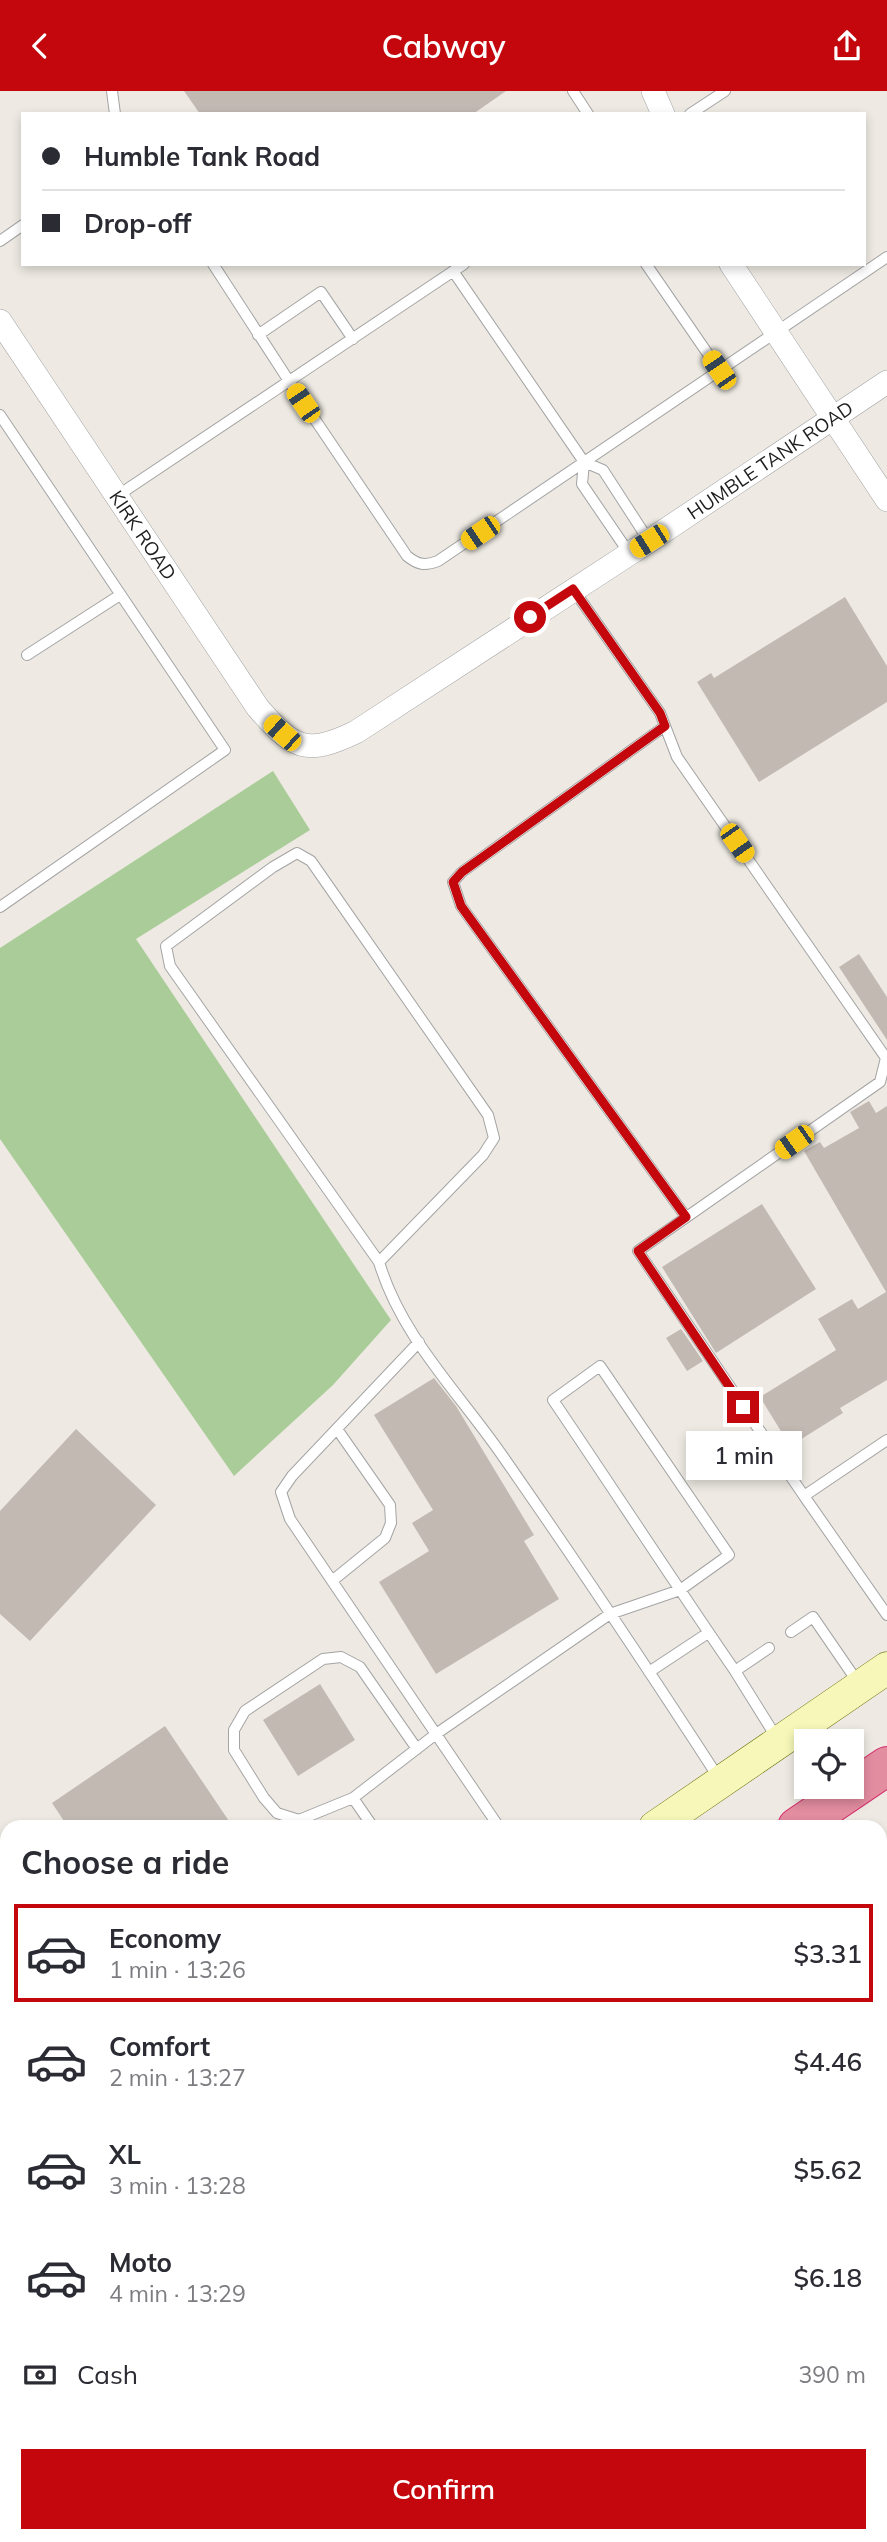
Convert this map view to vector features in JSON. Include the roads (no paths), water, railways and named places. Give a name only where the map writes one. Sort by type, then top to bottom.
[{"type":"highway","points":[[807,1820],[887,1766]]},
{"type":"main road","points":[[666,1820],[887,1668]]},
{"type":"street","points":[[653,91],[662,112]]},
{"type":"street","points":[[732,266],[887,500]]},
{"type":"street","name":"KIRK ROAD","points":[[0,321],[258,708],[293,743]]},
{"type":"street","name":"HUMBLE TANK ROAD","points":[[293,743],[311,747],[332,743],[356,732],[887,382]]},
{"type":"lane","points":[[112,91],[115,112]]},
{"type":"lane","points":[[573,91],[586,112]]},
{"type":"lane","points":[[693,112],[725,91]]},
{"type":"lane","points":[[0,241],[21,226]]},
{"type":"lane","points":[[214,266],[407,556],[416,564],[429,565],[887,257]]},
{"type":"lane","points":[[117,496],[461,266]]},
{"type":"lane","points":[[647,266],[719,370]]},
{"type":"lane","points":[[453,271],[584,462],[603,470],[649,541]]},
{"type":"lane","points":[[258,335],[321,292],[353,339]]},
{"type":"lane","points":[[0,415],[225,750],[0,907]]},
{"type":"lane","points":[[584,462],[582,484],[629,554]]},
{"type":"lane","points":[[573,589],[660,713],[677,757],[886,1058],[885,1075],[880,1082],[638,1251],[887,1615]]},
{"type":"lane","points":[[27,655],[120,595]]},
{"type":"lane","points":[[665,726],[462,872],[453,882],[461,906],[686,1217]]},
{"type":"lane","points":[[379,1262],[483,1155],[494,1138],[488,1115],[311,861],[297,853],[273,867],[166,946],[170,966],[379,1262],[386,1286],[419,1342],[503,1456],[722,1783]]},
{"type":"lane","points":[[419,1342],[292,1476],[281,1492],[290,1519],[494,1820]]},
{"type":"lane","points":[[416,1749],[360,1667],[341,1657],[323,1660],[245,1711],[234,1730],[234,1750],[264,1798],[277,1812],[299,1820],[353,1798],[436,1734],[610,1614],[680,1590],[729,1555],[600,1366],[553,1400],[680,1590],[708,1633],[734,1671],[780,1743]]},
{"type":"lane","points":[[332,1581],[385,1538],[391,1523],[390,1505],[337,1429]]},
{"type":"lane","points":[[804,1496],[887,1440]]},
{"type":"lane","points":[[791,1632],[813,1617],[861,1686]]},
{"type":"lane","points":[[649,1672],[708,1633]]},
{"type":"lane","points":[[734,1671],[769,1648]]},
{"type":"lane","points":[[353,1798],[368,1820]]}]
